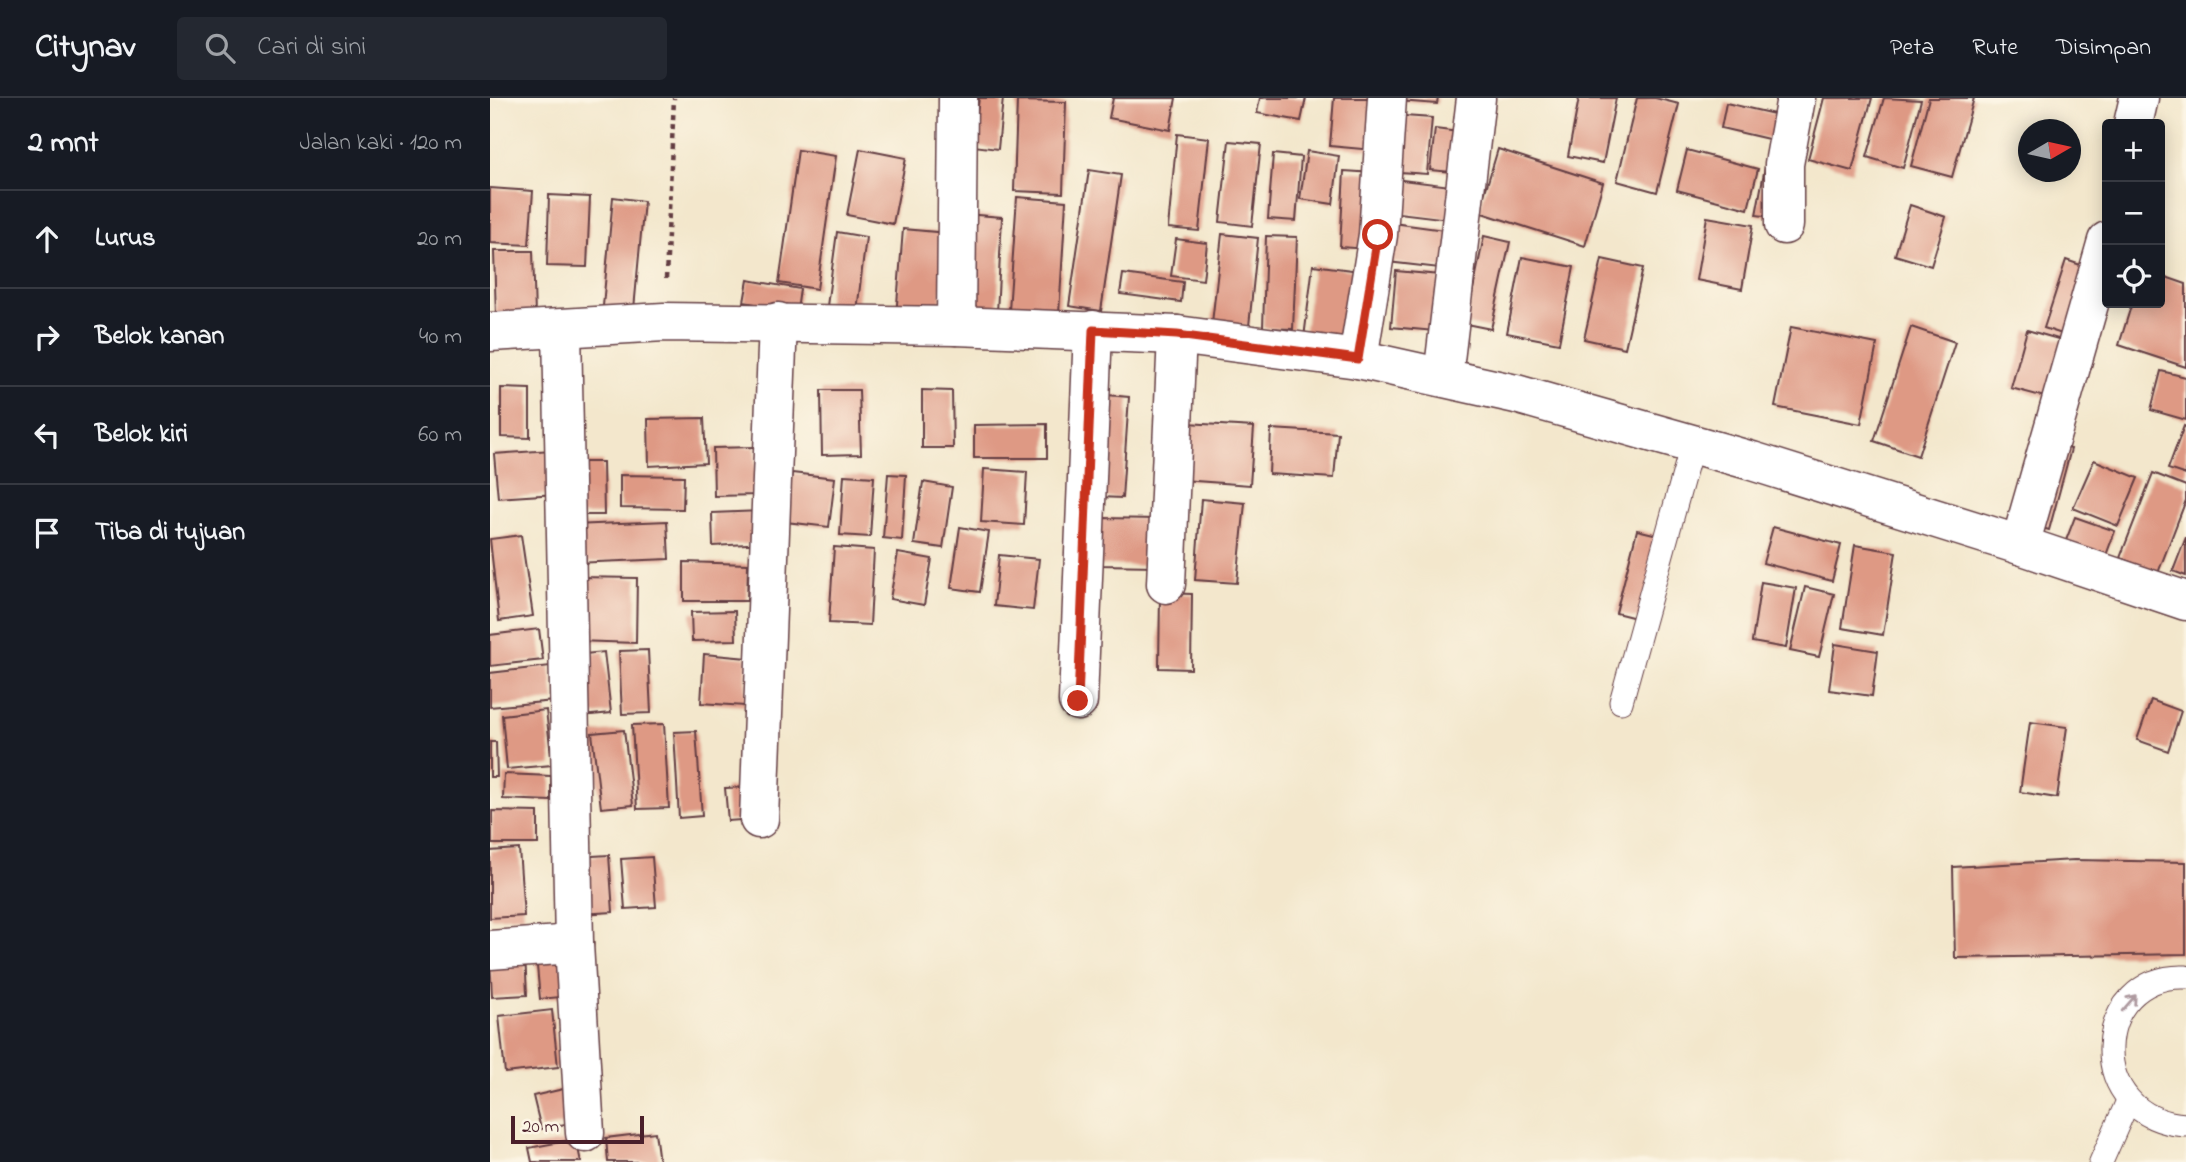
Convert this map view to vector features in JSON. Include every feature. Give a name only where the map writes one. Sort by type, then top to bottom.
[{"type":"street","points":[[956,326],[958,98]]},
{"type":"street","points":[[1358,359],[1378,235],[1387,98]]},
{"type":"street","points":[[1443,377],[1476,98]]},
{"type":"street","points":[[1784,225],[1784,164],[1796,98]]},
{"type":"street","points":[[2134,119],[2138,98]]},
{"type":"street","points":[[2020,545],[2106,245]]},
{"type":"street","points":[[490,332],[664,322],[1093,330],[1177,335],[1358,359],[1516,394],[2020,545],[2186,601]]},
{"type":"street","points":[[759,818],[778,323]]},
{"type":"street","points":[[562,329],[574,944],[585,1133]]},
{"type":"street","points":[[1078,701],[1093,330]]},
{"type":"street","points":[[1166,584],[1177,335]]},
{"type":"street","points":[[490,950],[574,944]]},
{"type":"lane","points":[[1621,702],[1692,446]]},
{"type":"lane","points":[[2186,977],[2162,980],[2143,989],[2127,1003],[2116,1021],[2110,1041],[2110,1063],[2117,1083],[2128,1101],[2145,1114],[2164,1123],[2186,1125]]},
{"type":"lane","points":[[2101,1162],[2128,1101]]},
{"type":"path","points":[[664,322],[674,98]]},
{"type":"building","points":[[979,98],[1003,98],[998,149],[973,146]]},
{"type":"building","points":[[1113,98],[1176,98],[1170,130],[1109,118]]},
{"type":"building","points":[[1260,98],[1306,98],[1301,121],[1257,113]]},
{"type":"building","points":[[1334,98],[1378,98],[1373,150],[1330,146]]},
{"type":"building","points":[[1399,98],[1438,98],[1437,104],[1399,101]]},
{"type":"building","points":[[1579,98],[1616,98],[1603,163],[1568,156]]},
{"type":"building","points":[[1637,98],[1655,98],[1679,104],[1657,192],[1617,181]]},
{"type":"building","points":[[1824,98],[1872,98],[1852,171],[1808,159]]},
{"type":"building","points":[[1884,98],[1921,100],[1903,168],[1867,157]]},
{"type":"building","points":[[1929,98],[1974,98],[1952,177],[1911,166]]},
{"type":"building","points":[[1017,101],[1066,102],[1063,193],[1014,191]]},
{"type":"building","points":[[1726,103],[1783,116],[1777,141],[1721,128]]},
{"type":"building","points":[[1404,116],[1432,118],[1427,174],[1400,172]]},
{"type":"building","points":[[1435,129],[1467,133],[1463,173],[1430,170]]},
{"type":"building","points":[[1177,134],[1209,138],[1199,231],[1168,228]]},
{"type":"building","points":[[1229,141],[1261,144],[1252,226],[1220,222]]},
{"type":"building","points":[[860,149],[906,158],[893,224],[847,215]]},
{"type":"building","points":[[1498,149],[1603,183],[1585,246],[1479,212]]},
{"type":"building","points":[[798,150],[836,156],[817,289],[779,283]]},
{"type":"building","points":[[1687,150],[1758,169],[1748,209],[1677,190]]},
{"type":"building","points":[[1307,151],[1339,156],[1333,204],[1300,199]]},
{"type":"building","points":[[1273,154],[1301,157],[1296,221],[1268,219]]},
{"type":"building","points":[[1767,156],[1772,217],[1756,215]]},
{"type":"building","points":[[1089,170],[1121,175],[1101,311],[1069,306]]},
{"type":"building","points":[[1344,171],[1374,173],[1369,249],[1340,247]]},
{"type":"building","points":[[1394,179],[1451,186],[1448,219],[1390,212]]},
{"type":"building","points":[[490,188],[533,191],[529,245],[490,243]]},
{"type":"building","points":[[549,195],[590,197],[587,267],[547,266]]},
{"type":"building","points":[[613,197],[644,201],[634,309],[603,306]]},
{"type":"building","points":[[1017,197],[1066,201],[1059,314],[1009,311]]},
{"type":"building","points":[[1910,205],[1946,217],[1931,266],[1895,255]]},
{"type":"building","points":[[964,214],[1002,217],[997,313],[959,311]]},
{"type":"building","points":[[1707,217],[1753,225],[1742,289],[1696,280]]},
{"type":"building","points":[[1393,223],[1452,231],[1448,269],[1388,262]]},
{"type":"building","points":[[903,229],[947,233],[939,320],[896,317]]},
{"type":"building","points":[[837,232],[866,237],[857,311],[827,306]]},
{"type":"building","points":[[1222,234],[1258,238],[1249,326],[1212,323]]},
{"type":"building","points":[[1266,236],[1297,237],[1293,329],[1263,328]]},
{"type":"building","points":[[1484,236],[1510,242],[1491,329],[1466,324]]},
{"type":"building","points":[[1176,239],[1207,243],[1203,280],[1171,276]]},
{"type":"building","points":[[494,251],[533,251],[535,316],[496,316]]},
{"type":"building","points":[[1522,257],[1574,267],[1559,343],[1507,333]]},
{"type":"building","points":[[1602,259],[1643,268],[1625,348],[1584,339]]},
{"type":"building","points":[[2066,260],[2095,270],[2074,338],[2044,328]]},
{"type":"building","points":[[1313,265],[1360,271],[1351,344],[1304,338]]},
{"type":"building","points":[[1396,271],[1440,275],[1435,331],[1391,327]]},
{"type":"building","points":[[1123,274],[1183,282],[1181,302],[1120,294]]},
{"type":"building","points":[[2165,277],[2186,284],[2186,367],[2119,345],[2130,308],[2165,308]]},
{"type":"building","points":[[748,280],[800,289],[797,311],[744,302]]},
{"type":"building","points":[[1791,327],[1877,344],[1861,424],[1775,407]]},
{"type":"building","points":[[1911,327],[1955,342],[1918,456],[1874,441]]},
{"type":"building","points":[[2027,330],[2072,343],[2056,400],[2011,388]]},
{"type":"building","points":[[2161,371],[2186,377],[2186,420],[2151,410]]},
{"type":"building","points":[[501,388],[530,389],[530,438],[501,437]]},
{"type":"building","points":[[821,390],[859,390],[861,454],[822,455]]},
{"type":"building","points":[[922,390],[952,391],[953,448],[922,448]]},
{"type":"building","points":[[1107,395],[1129,397],[1122,498],[1100,497]]},
{"type":"building","points":[[704,418],[706,463],[649,466],[648,419]]},
{"type":"building","points":[[1186,423],[1254,427],[1250,485],[1182,480]]},
{"type":"building","points":[[1047,424],[1047,458],[974,458],[974,425]]},
{"type":"building","points":[[2184,426],[2186,427],[2186,475],[2168,469]]},
{"type":"building","points":[[1271,429],[1338,433],[1334,478],[1269,474]]},
{"type":"building","points":[[2051,443],[2071,449],[2049,530],[2029,524]]},
{"type":"building","points":[[755,447],[757,495],[714,496],[713,448]]},
{"type":"building","points":[[552,450],[556,494],[498,498],[494,454]]},
{"type":"building","points":[[2094,460],[2138,478],[2118,526],[2073,508]]},
{"type":"building","points":[[576,462],[603,462],[604,515],[576,515]]},
{"type":"building","points":[[984,469],[1027,472],[1024,525],[981,522]]},
{"type":"building","points":[[792,473],[835,478],[829,527],[786,522]]},
{"type":"building","points":[[2153,473],[2186,486],[2186,500],[2158,573],[2120,558]]},
{"type":"building","points":[[888,474],[906,475],[902,540],[883,538]]},
{"type":"building","points":[[620,475],[684,476],[683,509],[620,508]]},
{"type":"building","points":[[844,475],[874,477],[870,537],[840,535]]},
{"type":"building","points":[[923,482],[952,487],[943,548],[914,544]]},
{"type":"building","points":[[1201,499],[1245,503],[1237,583],[1195,580]]},
{"type":"building","points":[[762,511],[764,543],[713,546],[712,513]]},
{"type":"building","points":[[2075,517],[2115,531],[2102,566],[2062,551]]},
{"type":"building","points":[[1100,518],[1158,519],[1157,566],[1099,565]]},
{"type":"building","points":[[667,521],[669,559],[574,563],[573,525]]},
{"type":"building","points":[[960,527],[989,532],[980,592],[951,588]]},
{"type":"building","points":[[1773,527],[1841,545],[1832,581],[1763,563]]},
{"type":"building","points":[[1637,530],[1662,536],[1640,619],[1616,613]]},
{"type":"building","points":[[521,535],[533,616],[499,621],[490,539]]},
{"type":"building","points":[[2186,537],[2186,576],[2173,571]]},
{"type":"building","points":[[1855,545],[1896,552],[1883,635],[1842,628]]},
{"type":"building","points":[[834,547],[874,550],[870,625],[829,623]]},
{"type":"building","points":[[898,553],[932,559],[924,605],[890,599]]},
{"type":"building","points":[[999,555],[1039,559],[1033,610],[994,606]]},
{"type":"building","points":[[684,562],[748,564],[747,601],[684,601]]},
{"type":"building","points":[[577,577],[637,578],[636,643],[576,641]]},
{"type":"building","points":[[1761,582],[1796,588],[1786,648],[1752,642]]},
{"type":"building","points":[[1805,587],[1834,594],[1819,657],[1790,651]]},
{"type":"building","points":[[1160,593],[1192,594],[1191,669],[1159,668]]},
{"type":"building","points":[[735,611],[736,640],[692,641],[691,612]]},
{"type":"building","points":[[539,629],[543,660],[490,666],[490,635]]},
{"type":"building","points":[[1835,644],[1878,651],[1872,696],[1829,690]]},
{"type":"building","points":[[648,650],[651,713],[622,714],[619,651]]},
{"type":"building","points":[[604,652],[611,713],[582,716],[575,655]]},
{"type":"building","points":[[704,654],[747,658],[745,706],[701,703]]},
{"type":"building","points":[[550,666],[554,701],[490,707],[490,673]]},
{"type":"building","points":[[2151,700],[2181,711],[2168,751],[2137,740]]},
{"type":"building","points":[[546,710],[552,765],[507,769],[502,715]]},
{"type":"building","points":[[2030,722],[2067,727],[2057,798],[2020,792]]},
{"type":"building","points":[[664,724],[669,808],[637,809],[632,725]]},
{"type":"building","points":[[624,730],[633,805],[601,808],[592,733]]},
{"type":"building","points":[[696,731],[702,816],[679,818],[674,732]]},
{"type":"building","points":[[490,742],[496,742],[497,777],[490,777]]},
{"type":"building","points":[[504,774],[551,776],[551,801],[503,799]]},
{"type":"building","points":[[752,787],[754,819],[728,821],[725,788]]},
{"type":"building","points":[[492,811],[538,812],[538,844],[492,844]]},
{"type":"building","points":[[519,849],[524,916],[490,918],[490,851]]},
{"type":"building","points":[[609,855],[613,912],[580,914],[575,857]]},
{"type":"building","points":[[652,857],[656,907],[625,909],[621,859]]},
{"type":"building","points":[[2074,860],[2186,862],[2186,954],[1955,958],[1953,867]]},
{"type":"building","points":[[565,952],[569,996],[540,999],[536,955]]},
{"type":"building","points":[[525,954],[527,995],[492,997],[490,956]]},
{"type":"building","points":[[552,1010],[558,1067],[505,1073],[499,1016]]},
{"type":"building","points":[[572,1087],[580,1121],[541,1129],[533,1096]]},
{"type":"building","points":[[655,1132],[659,1162],[608,1162],[606,1138]]},
{"type":"building","points":[[576,1139],[581,1162],[532,1162],[529,1148]]},
{"type":"route","points":[[1078,701],[1093,330],[1177,335],[1358,359],[1378,235]]}]
